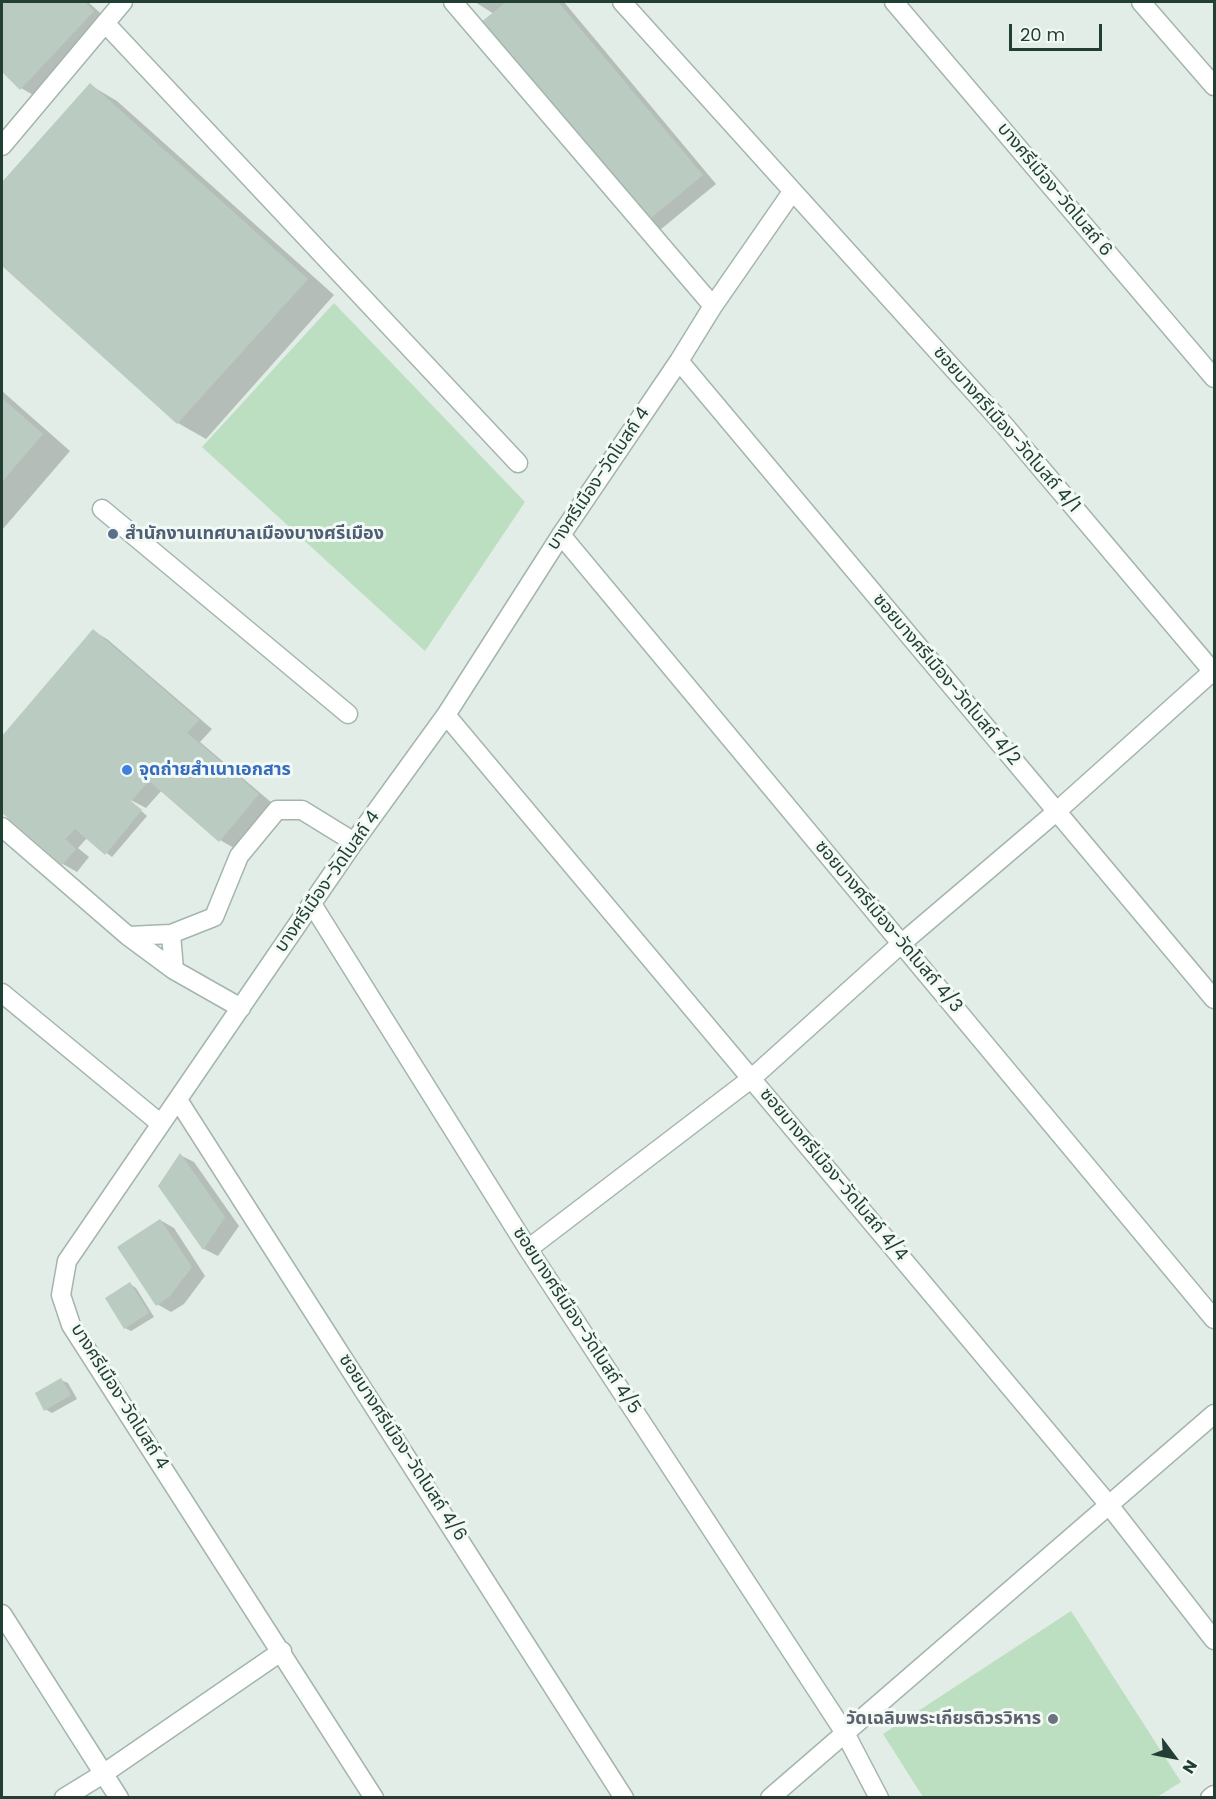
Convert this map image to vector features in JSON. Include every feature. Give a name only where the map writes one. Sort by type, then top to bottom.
[{"type":"street","points":[[2,146],[123,2]]},
{"type":"street","points":[[453,2],[713,306]]},
{"type":"street","points":[[622,2],[792,192]]},
{"type":"street","name":"บางศรีเมือง-วัดโบสถ์ 6","points":[[894,2],[1215,378]]},
{"type":"street","points":[[1142,2],[1215,87]]},
{"type":"street","points":[[105,23],[518,463]]},
{"type":"street","name":"บางศรีเมือง-วัดโบสถ์ 4","points":[[374,1797],[72,1325],[61,1295],[68,1261],[354,842],[446,715],[561,535],[679,361],[713,306],[792,192]]},
{"type":"street","name":"ซอยบางศรีเมือง-วัดโบสถ์ 4/1","points":[[792,192],[1005,426],[1214,672]]},
{"type":"street","name":"ซอยบางศรีเมือง-วัดโบสถ์ 4/2","points":[[679,361],[1215,999]]},
{"type":"street","points":[[102,508],[348,714]]},
{"type":"street","name":"ซอยบางศรีเมือง-วัดโบสถ์ 4/3","points":[[561,535],[1215,1319]]},
{"type":"street","points":[[528,1249],[752,1078],[902,943],[1056,812],[1214,672]]},
{"type":"street","name":"ซอยบางศรีเมือง-วัดโบสถ์ 4/4","points":[[446,715],[1109,1505],[1215,1640]]},
{"type":"street","points":[[128,936],[171,934],[214,916],[239,856],[277,810],[302,810],[354,842]]},
{"type":"street","points":[[2,827],[128,936],[174,970],[240,1008]]},
{"type":"street","name":"ซอยบางศรีเมือง-วัดโบสถ์ 4/5","points":[[312,904],[528,1249],[845,1733],[879,1797]]},
{"type":"street","points":[[171,934],[174,970]]},
{"type":"street","points":[[2,993],[161,1124]]},
{"type":"street","name":"ซอยบางศรีเมือง-วัดโบสถ์ 4/6","points":[[178,1100],[624,1797]]},
{"type":"street","points":[[770,1797],[1215,1414]]},
{"type":"street","points":[[2,1614],[119,1797]]},
{"type":"street","points":[[64,1797],[103,1774],[282,1651]]},
{"type":"street","points":[[1210,1797],[1215,1795]]},
{"type":"green space","points":[[334,303],[525,502],[425,651],[202,447]]},
{"type":"green space","points":[[1071,1611],[1181,1782],[1157,1797],[923,1797],[883,1734]]},
{"type":"building","points":[[2,2],[85,2],[94,11],[20,90],[2,72]]},
{"type":"building","points":[[506,2],[558,2],[703,175],[645,223],[480,23]]},
{"type":"building","points":[[90,83],[308,279],[177,424],[2,266],[2,182]]},
{"type":"building","points":[[2,398],[43,434],[2,482]]},
{"type":"building","points":[[93,629],[199,720],[187,733],[259,794],[219,842],[149,781],[131,801],[142,810],[105,855],[75,829],[65,839],[76,849],[62,865],[2,813],[2,736]]},
{"type":"building","points":[[180,1153],[225,1217],[203,1250],[158,1186]]},
{"type":"building","points":[[160,1219],[192,1267],[170,1296],[156,1306],[117,1247]]},
{"type":"building","points":[[130,1282],[149,1313],[124,1329],[105,1298]]},
{"type":"building","points":[[61,1378],[71,1395],[44,1411],[35,1393]]},
{"type":"place","name":"สำนักงานเทศบาลเมืองบางศรีเมือง","points":[[113,534]]},
{"type":"place","name":"จุดถ่ายสำเนาเอกสาร","points":[[127,770]]},
{"type":"place","name":"วัดเฉลิมพระเกียรติวรวิหาร","points":[[1053,1719]]}]
